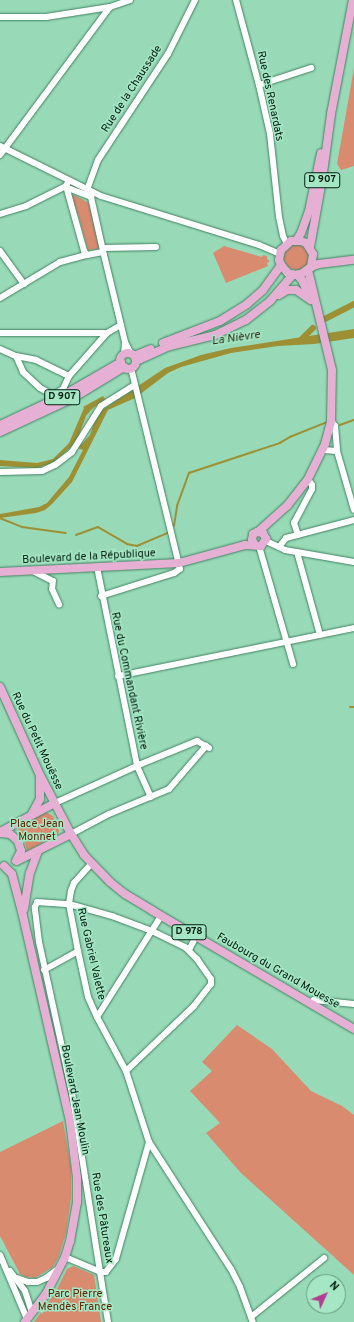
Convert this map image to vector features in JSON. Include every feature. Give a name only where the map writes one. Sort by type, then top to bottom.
[{"type":"main road","name":"D 907","points":[[296,241],[301,233],[309,211],[331,114],[353,0]]},
{"type":"main road","name":"D 907","points":[[310,246],[322,180],[331,114]]},
{"type":"main road","points":[[260,539],[276,516],[287,506],[308,479],[322,450],[332,421],[332,370],[310,268],[313,254],[310,246],[306,243],[296,241],[287,244],[280,254],[281,265],[288,273],[295,275],[302,280],[319,315]]},
{"type":"main road","points":[[313,254],[323,259],[345,261]]},
{"type":"main road","points":[[295,275],[310,268],[354,260]]},
{"type":"main road","name":"D 907","points":[[0,425],[64,395],[129,360],[220,321],[232,314],[263,290],[281,265]]},
{"type":"main road","name":"D 907","points":[[0,432],[73,398],[129,360],[170,346],[201,339],[222,332],[246,320],[270,301],[295,275]]},
{"type":"main road","points":[[270,301],[287,290],[301,292],[311,300]]},
{"type":"main road","name":"Boulevard de la République","points":[[0,572],[179,563],[260,539]]},
{"type":"main road","name":"Rue du Petit Mouësse","points":[[0,687],[55,804]]},
{"type":"main road","points":[[31,815],[40,799],[40,774]]},
{"type":"main road","points":[[0,832],[55,804]]},
{"type":"main road","name":"Faubourg du Grand Mouesse","points":[[55,804],[71,834],[92,863],[110,882],[125,894],[310,1003],[323,1006],[354,1028]]},
{"type":"main road","points":[[0,832],[10,834],[18,841],[21,851],[16,861],[19,896]]},
{"type":"main road","points":[[2,866],[38,851],[71,834]]},
{"type":"main road","points":[[23,916],[30,873],[38,851]]},
{"type":"main road","points":[[2,866],[12,874],[19,896]]},
{"type":"main road","name":"Boulevard Jean Moulin","points":[[19,896],[61,1078],[76,1156],[77,1178],[76,1215],[65,1257],[46,1294],[28,1318]]},
{"type":"street","points":[[0,17],[46,17],[110,7],[130,0]]},
{"type":"street","name":"Rue de la Chaussade","points":[[90,193],[98,160],[168,54],[195,0]]},
{"type":"street","name":"Rue des Renardats","points":[[236,0],[259,85],[270,134],[279,217],[283,236],[287,244]]},
{"type":"street","points":[[10,151],[13,139],[37,102],[110,7]]},
{"type":"street","points":[[259,85],[311,68]]},
{"type":"street","points":[[0,155],[2,147],[13,139]]},
{"type":"street","points":[[2,147],[68,185],[267,248],[280,254]]},
{"type":"street","points":[[0,214],[26,206],[68,185]]},
{"type":"street","points":[[68,185],[71,204],[87,255]]},
{"type":"street","points":[[90,193],[180,569],[178,572],[102,596]]},
{"type":"street","points":[[0,298],[60,262],[103,250],[156,247]]},
{"type":"street","points":[[0,251],[24,284]]},
{"type":"street","points":[[16,356],[23,372],[48,393],[53,395],[63,388],[69,376],[107,333],[121,325]]},
{"type":"street","points":[[0,333],[107,333]]},
{"type":"street","points":[[0,349],[16,356],[36,360],[69,376]]},
{"type":"street","points":[[0,472],[42,470],[55,466],[72,452],[101,406],[135,385]]},
{"type":"street","points":[[332,421],[335,426],[337,451],[354,510]]},
{"type":"street","points":[[322,450],[337,451]]},
{"type":"street","points":[[298,534],[294,523],[312,489],[312,485],[308,479]]},
{"type":"street","points":[[279,547],[284,538],[354,520]]},
{"type":"street","points":[[260,539],[279,547],[297,552],[354,562]]},
{"type":"street","points":[[260,539],[293,664]]},
{"type":"street","points":[[297,552],[320,634]]},
{"type":"street","name":"Rue du Commandant Rivière","points":[[97,567],[137,766],[151,797]]},
{"type":"street","points":[[33,570],[52,581],[52,589],[59,604]]},
{"type":"street","points":[[118,676],[287,640],[354,628]]},
{"type":"street","points":[[55,804],[137,766],[197,741],[207,747],[169,789],[109,814],[71,834]]},
{"type":"street","name":"Rue Gabriel Valette","points":[[92,863],[74,883],[69,904],[88,997],[126,1071],[149,1142],[231,1269],[252,1319]]},
{"type":"street","name":"Rue des Pâtureaux","points":[[69,904],[37,902],[35,906],[44,970],[72,1093],[100,1272]]},
{"type":"street","points":[[69,904],[112,916],[152,932],[189,950],[211,979],[211,984],[194,1006],[126,1071]]},
{"type":"street","points":[[97,1017],[161,916]]},
{"type":"street","points":[[189,950],[196,936]]},
{"type":"street","points":[[44,970],[78,951]]},
{"type":"street","points":[[323,1006],[354,1004]]},
{"type":"street","points":[[65,1257],[100,1272],[106,1272],[116,1259],[149,1142]]},
{"type":"street","points":[[0,1255],[28,1318]]},
{"type":"street","points":[[252,1319],[324,1258]]},
{"type":"street","points":[[4,1263],[17,1278],[27,1296],[28,1318]]},
{"type":"street","points":[[17,1278],[28,1282],[37,1282],[46,1278],[59,1268]]},
{"type":"street","points":[[100,1272],[108,1322]]},
{"type":"green space","points":[[354,68],[354,166],[341,170],[337,164]]},
{"type":"green space","points":[[74,195],[91,204],[100,249],[88,250],[78,214],[75,213],[71,196]]},
{"type":"green space","points":[[297,244],[306,248],[310,257],[306,266],[297,270],[288,266],[284,257],[288,248]]},
{"type":"green space","points":[[224,246],[262,257],[263,255],[267,256],[267,259],[270,261],[267,263],[268,266],[226,283],[213,253]]},
{"type":"green space","name":"Place Jean Monnet","points":[[46,812],[53,816],[59,830],[58,835],[27,851],[25,842],[17,827]]},
{"type":"green space","points":[[237,1025],[272,1049],[311,1091],[342,1106],[354,1115],[354,1275],[241,1173],[206,1133],[220,1123],[190,1091],[212,1071],[202,1062]]},
{"type":"green space","points":[[63,1121],[71,1168],[71,1198],[66,1233],[59,1256],[53,1267],[35,1278],[26,1277],[20,1274],[0,1236],[0,1152]]},
{"type":"green space","name":"Parc Pierre Mendès France","points":[[73,1266],[94,1275],[101,1322],[34,1322],[55,1293],[67,1269]]},
{"type":"shaded area","name":"La Nièvre","points":[[354,329],[354,338],[314,344],[278,346],[231,353],[181,367],[168,373],[135,398],[108,410],[72,482],[52,504],[45,510],[36,513],[0,518],[0,514],[39,507],[47,503],[69,477],[83,450],[78,448],[90,435],[94,423],[102,410],[165,368],[201,355],[231,348]]},
{"type":"shaded area","points":[[103,396],[105,399],[92,409],[86,416],[79,435],[72,446],[53,463],[37,468],[0,466],[0,460],[37,463],[53,459],[69,443],[84,408],[83,407]]},
{"type":"waterway","points":[[325,319],[354,304]]},
{"type":"waterway","points":[[300,341],[313,328]]},
{"type":"waterway","points":[[340,425],[354,420]]},
{"type":"waterway","points":[[174,526],[177,506],[189,473],[280,443],[290,437],[325,423]]},
{"type":"waterway","points":[[0,518],[22,527],[66,533]]},
{"type":"waterway","points":[[76,535],[98,527],[127,544],[137,546],[167,533]]}]
